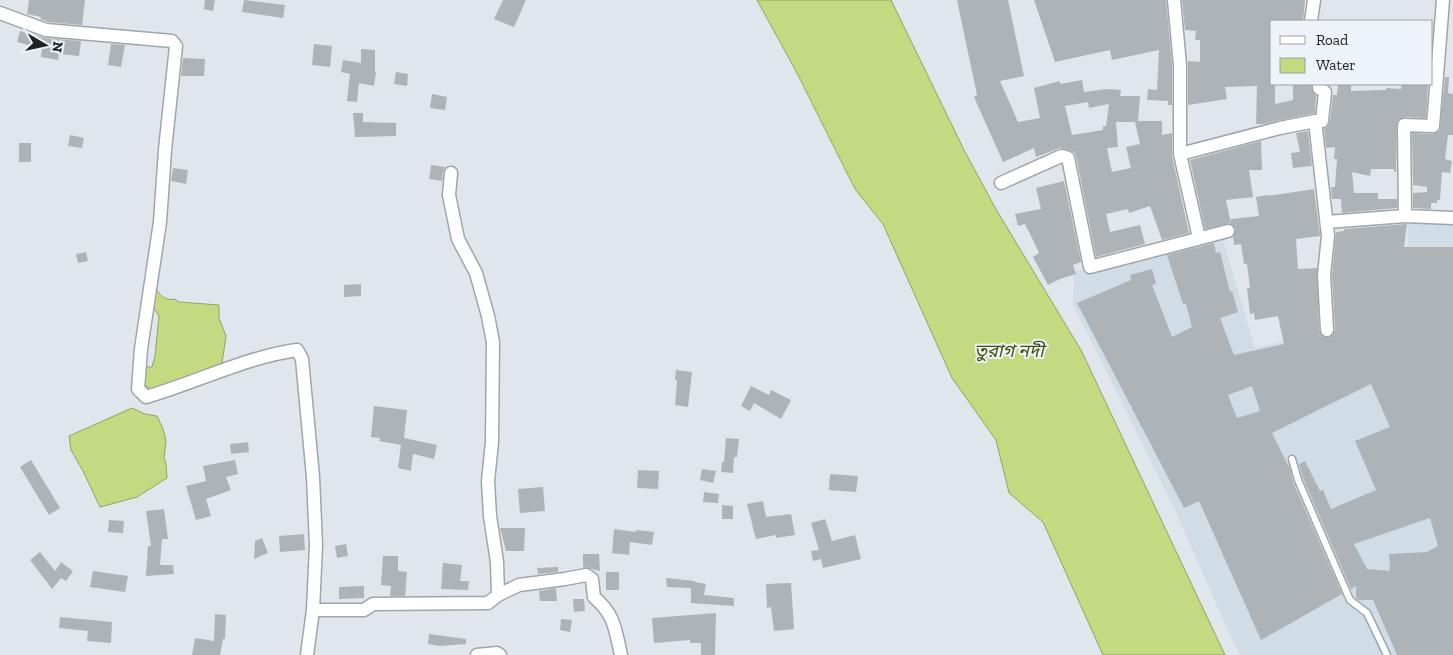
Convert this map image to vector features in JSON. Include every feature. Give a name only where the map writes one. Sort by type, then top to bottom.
[{"type":"street","points":[[1174,0],[1180,65],[1180,154],[1200,238]]},
{"type":"street","points":[[1311,20],[1314,0]]},
{"type":"street","points":[[1405,216],[1404,125],[1433,126],[1443,0]]},
{"type":"street","points":[[0,13],[46,30],[172,41],[175,43],[164,150],[160,222],[141,350],[138,389],[146,397],[261,358],[297,350],[302,359],[313,477],[316,545],[313,610],[307,655]]},
{"type":"street","points":[[1180,154],[1280,128],[1322,121],[1325,92],[1319,88],[1319,85]]},
{"type":"street","points":[[1315,121],[1328,236],[1324,275],[1326,330]]},
{"type":"street","points":[[1001,183],[1059,157],[1068,158],[1090,267],[1228,230]]},
{"type":"street","points":[[451,173],[449,195],[458,239],[476,273],[493,342],[492,442],[488,481],[491,524],[497,562],[498,595]]},
{"type":"street","points":[[1326,222],[1405,216],[1453,218]]},
{"type":"street","points":[[313,610],[364,610],[373,604],[488,603],[498,595],[519,585],[565,580],[586,575],[592,579],[594,597],[611,615],[621,655]]},
{"type":"street","points":[[477,655],[498,653],[500,655]]},
{"type":"lane","points":[[1292,459],[1298,480],[1350,600],[1366,613],[1387,655]]},
{"type":"shaded area","points":[[1408,214],[1453,218],[1453,655],[1240,655],[1176,512],[1073,304],[1074,272],[1220,230],[1255,348],[1407,315]]},
{"type":"water","name":"তুরাগ নদী","points":[[757,0],[891,0],[965,152],[997,211],[1081,350],[1225,655],[1103,655],[1043,522],[1009,493],[996,440],[952,378],[883,224],[855,189],[797,73]]},
{"type":"water","points":[[152,290],[157,290],[164,298],[175,299],[179,302],[219,305],[219,318],[226,336],[222,363],[216,369],[152,390],[142,383],[145,367],[152,367],[155,356],[159,316],[152,305]]},
{"type":"water","points":[[132,408],[145,414],[157,416],[166,441],[164,458],[167,478],[137,497],[100,507],[71,450],[69,436]]},
{"type":"building","points":[[29,0],[85,0],[82,25],[48,22],[40,19],[41,17],[27,14]]},
{"type":"building","points":[[205,0],[215,0],[213,11],[204,9]]},
{"type":"building","points":[[244,0],[285,5],[283,18],[242,12]]},
{"type":"building","points":[[503,0],[526,0],[514,27],[494,19]]},
{"type":"building","points":[[957,0],[1008,0],[1024,76],[1000,81],[1018,122],[1040,118],[1034,88],[1060,81],[1060,84],[1082,80],[1084,92],[1107,89],[1121,90],[1120,96],[1140,96],[1138,121],[1162,121],[1162,135],[1172,133],[1172,156],[1189,233],[1162,240],[1150,206],[1129,213],[1128,209],[1106,214],[1110,232],[1140,225],[1145,244],[1096,257],[1074,152],[1060,148],[1036,157],[1034,148],[1003,162],[974,97],[977,95]],"holes":[[[1088,102],[1089,108],[1109,104],[1106,126],[1103,126],[1103,130],[1072,135],[1065,106]],[[1116,122],[1135,122],[1140,144],[1126,147],[1131,168],[1112,172],[1107,148],[1118,147]]]},
{"type":"building","points":[[1034,0],[1166,0],[1172,65],[1172,105],[1168,105],[1168,101],[1147,100],[1148,89],[1157,90],[1159,50],[1112,60],[1110,50],[1055,62]]},
{"type":"building","points":[[1182,0],[1305,0],[1303,20],[1270,20],[1270,85],[1275,85],[1275,104],[1293,100],[1293,85],[1311,85],[1312,91],[1316,96],[1315,113],[1256,124],[1257,86],[1225,87],[1227,99],[1188,105],[1188,61],[1200,62],[1200,40],[1195,40],[1196,31],[1185,30]]},
{"type":"building","points":[[20,31],[45,38],[81,41],[79,56],[59,54],[58,60],[41,57],[42,49],[17,42]]},
{"type":"building","points":[[111,44],[125,45],[121,67],[108,65]]},
{"type":"building","points":[[314,44],[332,46],[330,67],[312,65]]},
{"type":"building","points":[[361,49],[375,50],[376,72],[374,86],[359,83],[357,102],[347,101],[350,74],[341,72],[343,60],[361,63]]},
{"type":"building","points":[[183,58],[205,59],[204,76],[181,76]]},
{"type":"building","points":[[396,72],[408,74],[407,86],[394,84]]},
{"type":"building","points":[[1445,77],[1449,77],[1448,93],[1453,94],[1453,135],[1448,135],[1445,159],[1452,161],[1450,173],[1442,172],[1440,200],[1437,200],[1437,203],[1431,203],[1431,209],[1413,208],[1413,193],[1427,192],[1427,187],[1413,185],[1412,133],[1433,134],[1440,130]]},
{"type":"building","points":[[1338,85],[1351,85],[1351,91],[1386,90],[1386,88],[1401,89],[1402,85],[1428,85],[1426,118],[1404,117],[1397,121],[1396,172],[1394,172],[1394,169],[1371,169],[1370,176],[1352,172],[1354,193],[1378,193],[1378,199],[1397,199],[1397,208],[1342,213],[1341,199],[1332,199],[1331,187],[1335,187],[1337,159],[1334,159],[1335,147],[1326,148],[1324,129],[1330,122],[1333,95],[1337,95]]},
{"type":"building","points":[[432,94],[447,97],[445,110],[430,108]]},
{"type":"building","points":[[353,113],[363,113],[363,122],[396,123],[396,136],[355,137]]},
{"type":"building","points":[[1308,131],[1312,166],[1293,168],[1291,153],[1300,152],[1296,133]]},
{"type":"building","points":[[70,135],[84,138],[82,148],[68,146]]},
{"type":"building","points":[[1261,141],[1262,170],[1249,170],[1253,197],[1226,200],[1231,223],[1205,229],[1190,160]]},
{"type":"building","points":[[19,143],[31,143],[31,162],[19,162]]},
{"type":"building","points":[[431,165],[445,167],[442,181],[429,179]]},
{"type":"building","points":[[173,168],[188,170],[186,184],[171,181]]},
{"type":"building","points":[[1064,181],[1081,262],[1073,265],[1076,274],[1048,285],[1033,257],[1039,253],[1033,240],[1025,224],[1018,226],[1015,214],[1041,209],[1036,188]]},
{"type":"building","points":[[1314,189],[1320,236],[1296,239],[1298,269],[1317,268],[1319,330],[1324,337],[1332,336],[1335,330],[1332,275],[1336,232],[1344,231],[1344,229],[1407,224],[1404,247],[1453,247],[1453,655],[1397,655],[1373,600],[1358,600],[1356,598],[1356,586],[1351,589],[1303,478],[1299,464],[1305,461],[1320,491],[1323,490],[1331,509],[1376,490],[1355,441],[1390,427],[1371,384],[1272,433],[1290,469],[1293,482],[1342,594],[1261,640],[1199,501],[1184,508],[1077,303],[1131,280],[1130,275],[1152,269],[1156,284],[1152,285],[1172,337],[1192,327],[1186,304],[1183,304],[1167,255],[1214,243],[1216,253],[1220,252],[1230,292],[1232,291],[1238,312],[1220,318],[1234,355],[1284,344],[1278,316],[1255,320],[1254,313],[1250,314],[1247,288],[1250,288],[1247,264],[1244,264],[1241,244],[1234,245],[1233,237],[1236,229],[1231,224],[1231,219],[1259,216],[1256,197]],"holes":[[[1252,386],[1260,411],[1237,418],[1228,395]],[[1430,518],[1438,546],[1427,552],[1389,554],[1390,571],[1367,569],[1354,544]]]},
{"type":"building","points":[[86,252],[88,261],[78,263],[76,254]]},
{"type":"building","points":[[361,284],[361,296],[344,297],[344,285]]},
{"type":"building","points":[[676,370],[692,372],[688,407],[675,405]]},
{"type":"building","points":[[751,386],[769,395],[771,390],[791,400],[781,419],[754,403],[750,411],[741,406]]},
{"type":"building","points":[[374,406],[407,410],[404,438],[437,445],[434,459],[413,454],[411,471],[398,468],[401,445],[379,441],[380,438],[371,437]]},
{"type":"building","points":[[726,438],[739,439],[737,457],[734,457],[733,473],[721,472],[722,462],[724,462]]},
{"type":"building","points":[[248,442],[249,452],[231,454],[230,444]]},
{"type":"building","points":[[31,460],[60,508],[49,515],[20,467]]},
{"type":"building","points":[[235,460],[238,474],[226,477],[231,490],[206,499],[211,516],[196,520],[186,486],[206,481],[203,466]]},
{"type":"building","points":[[702,469],[716,471],[713,483],[700,480]]},
{"type":"building","points":[[638,470],[659,471],[658,489],[637,488]]},
{"type":"building","points":[[830,474],[858,476],[856,492],[829,490]]},
{"type":"building","points":[[543,487],[545,511],[520,513],[518,489]]},
{"type":"building","points":[[704,492],[719,494],[718,503],[703,502]]},
{"type":"building","points":[[763,501],[766,517],[791,514],[795,535],[776,538],[776,535],[756,539],[747,504]]},
{"type":"building","points":[[722,505],[733,506],[733,519],[722,519]]},
{"type":"building","points":[[164,509],[168,539],[162,539],[160,565],[173,565],[174,574],[146,576],[148,546],[151,546],[146,511]]},
{"type":"building","points":[[825,519],[832,541],[855,535],[861,559],[823,568],[821,559],[813,561],[811,551],[819,550],[811,523]]},
{"type":"building","points":[[109,520],[124,521],[123,533],[108,532]]},
{"type":"building","points":[[500,528],[525,528],[524,551],[506,551]]},
{"type":"building","points":[[614,529],[654,532],[652,545],[630,542],[629,555],[612,553]]},
{"type":"building","points":[[304,534],[305,550],[280,552],[279,536]]},
{"type":"building","points":[[262,538],[268,553],[254,559],[255,541]]},
{"type":"building","points":[[346,544],[348,556],[337,558],[335,546]]},
{"type":"building","points":[[40,552],[55,571],[61,562],[73,571],[66,581],[61,578],[52,589],[30,560]]},
{"type":"building","points":[[583,554],[599,554],[600,571],[583,567]]},
{"type":"building","points":[[383,556],[398,556],[398,571],[407,572],[405,596],[390,596],[391,586],[381,585]]},
{"type":"building","points":[[443,563],[462,565],[460,581],[469,581],[468,590],[441,589]]},
{"type":"building","points":[[558,567],[558,572],[538,574],[537,568]]},
{"type":"building","points":[[93,571],[128,576],[125,592],[90,587]]},
{"type":"building","points":[[606,572],[619,572],[619,590],[606,590]]},
{"type":"building","points":[[666,578],[706,584],[704,595],[734,598],[734,606],[691,603],[691,588],[667,587]]},
{"type":"building","points":[[791,583],[794,629],[774,631],[771,607],[767,608],[766,584]]},
{"type":"building","points":[[364,586],[364,598],[339,599],[339,587]]},
{"type":"building","points":[[556,588],[557,601],[540,601],[539,591]]},
{"type":"building","points":[[573,599],[584,599],[585,611],[574,612]]},
{"type":"building","points":[[716,613],[715,655],[701,655],[701,643],[690,643],[690,640],[654,643],[652,618]]},
{"type":"building","points":[[215,614],[226,615],[225,639],[223,639],[220,655],[192,655],[195,638],[214,641]]},
{"type":"building","points":[[60,617],[112,622],[111,643],[87,641],[88,631],[59,628]]},
{"type":"building","points":[[561,619],[572,620],[570,632],[560,630]]},
{"type":"building","points":[[429,634],[466,639],[466,644],[440,646],[428,644]]}]
